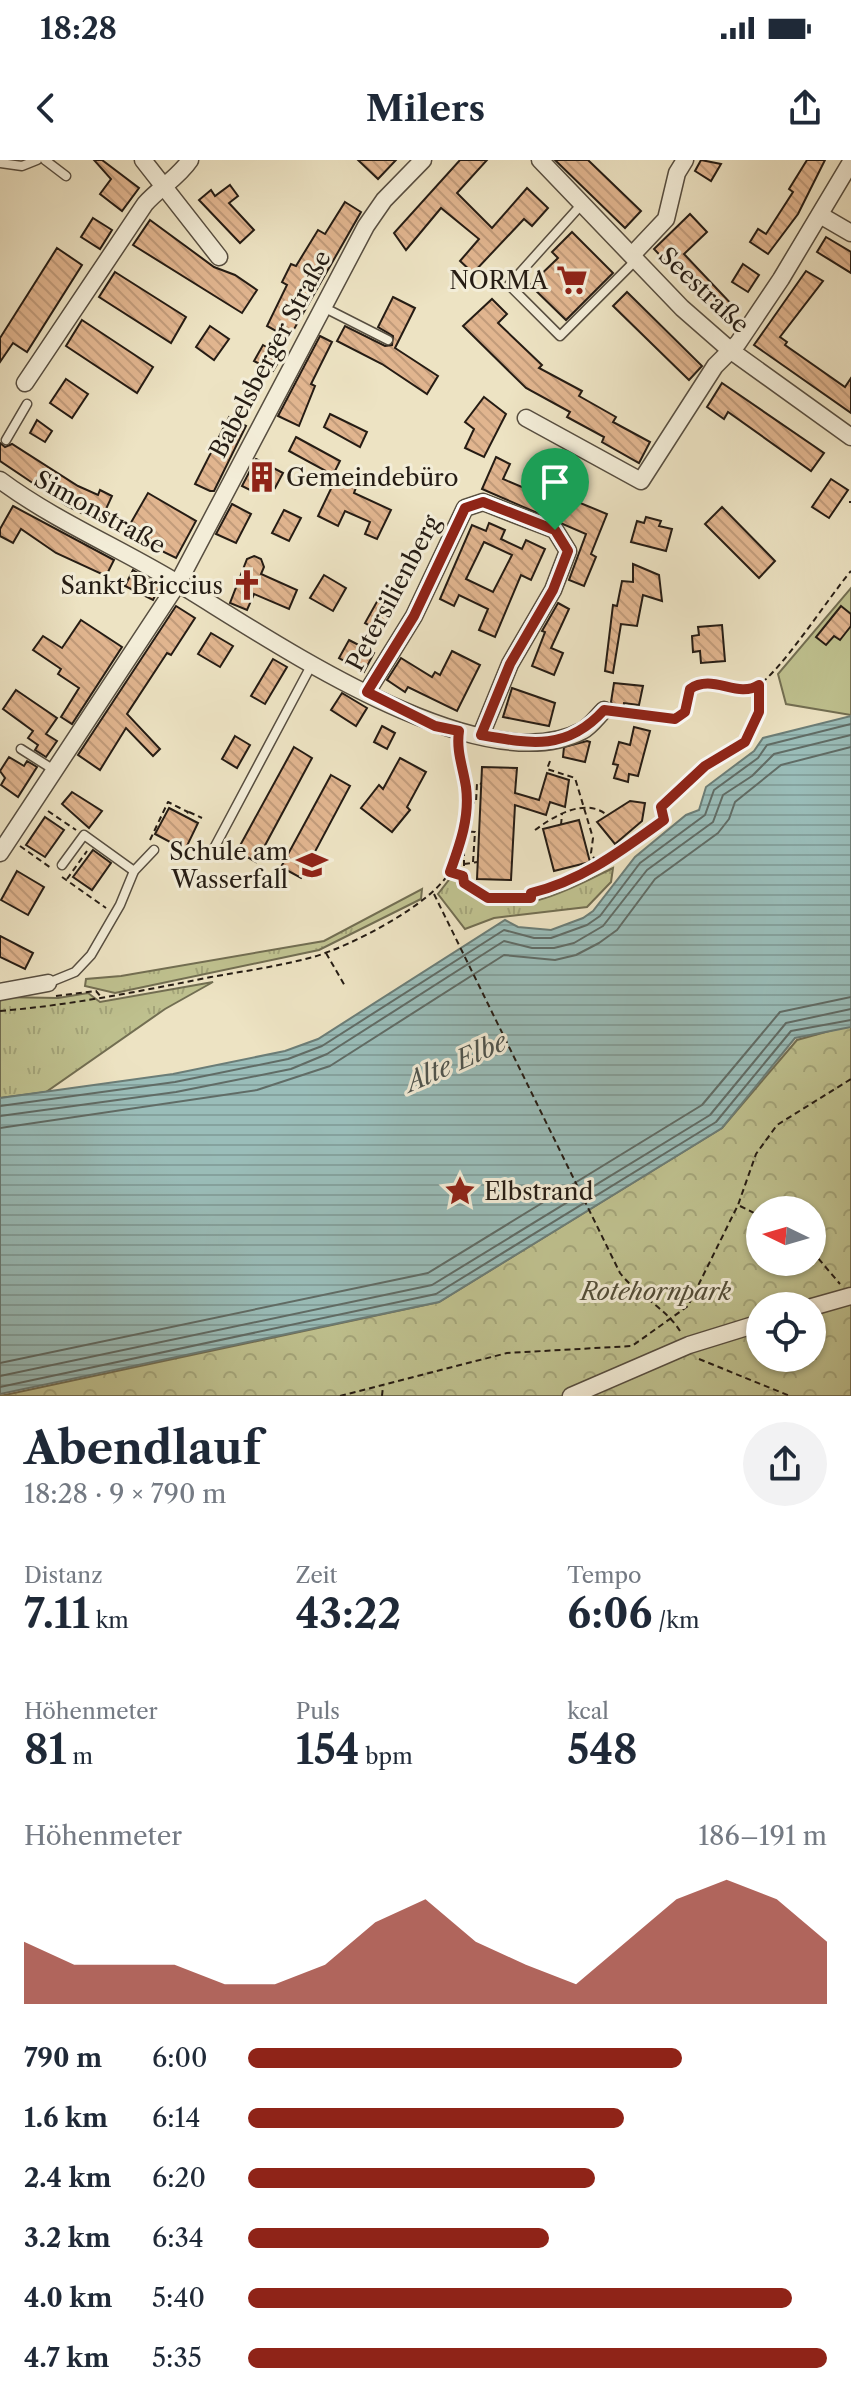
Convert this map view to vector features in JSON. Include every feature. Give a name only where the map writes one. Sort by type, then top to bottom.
[{"type":"street","points":[[143,160],[219,257]]},
{"type":"street","points":[[25,383],[145,204],[162,185],[181,173],[190,160]]},
{"type":"street","name":"Babelsberger Straße","points":[[0,853],[178,583],[372,217],[423,160]]},
{"type":"street","name":"Seestraße","points":[[540,160],[682,308],[730,350],[851,437]]},
{"type":"street","points":[[634,257],[666,219],[677,173],[685,160]]},
{"type":"street","points":[[526,418],[641,481],[715,366],[781,279],[851,162]]},
{"type":"street","points":[[820,215],[851,233]]},
{"type":"street","name":"Simonstraße","points":[[0,480],[313,664],[435,726],[532,743],[556,741],[582,731],[604,710]]},
{"type":"street","name":"Petersilienberg","points":[[367,692],[414,616],[465,508],[483,502],[555,530],[568,551],[553,590],[510,664],[481,735]]},
{"type":"street","points":[[0,992],[48,983]]},
{"type":"street","points":[[826,1303],[850,1296]]},
{"type":"street","points":[[571,1396],[689,1345],[746,1327]]},
{"type":"lane","points":[[0,163],[22,166],[37,160]]},
{"type":"lane","points":[[45,160],[66,176]]},
{"type":"lane","points":[[581,205],[509,285],[560,336],[634,257]]},
{"type":"lane","points":[[322,307],[388,340]]},
{"type":"lane","points":[[6,440],[27,404]]},
{"type":"lane","points":[[212,852],[313,664]]},
{"type":"lane","points":[[21,749],[54,771]]},
{"type":"lane","points":[[62,865],[84,835],[134,871]]},
{"type":"lane","points":[[48,983],[75,972],[91,955],[115,915],[134,871],[154,850]]},
{"type":"path","points":[[604,710],[675,719],[685,712],[688,693],[695,685],[716,683],[744,691],[759,685],[851,571]]},
{"type":"path","points":[[459,731],[456,747],[467,802],[464,883],[488,898],[531,898],[531,893],[571,881],[598,867],[664,820],[661,807],[705,766],[745,742],[759,712],[759,685]]},
{"type":"path","points":[[550,761],[547,769],[575,778],[593,838],[591,853],[598,867]]},
{"type":"path","points":[[467,802],[476,803],[477,783],[482,784]]},
{"type":"path","points":[[154,850],[149,837],[168,802],[202,818]]},
{"type":"path","points":[[43,807],[84,835]]},
{"type":"path","points":[[535,830],[563,812],[583,808],[607,815]]},
{"type":"path","points":[[185,817],[188,812]]},
{"type":"path","points":[[561,825],[563,812]]},
{"type":"path","points":[[464,831],[475,832],[476,862],[464,864]]},
{"type":"path","points":[[0,1011],[103,999],[326,952],[388,922],[434,894],[450,872],[464,831]]},
{"type":"path","points":[[67,880],[93,842]]},
{"type":"path","points":[[16,843],[115,915]]},
{"type":"path","points":[[450,872],[463,876]]},
{"type":"path","points":[[434,894],[620,1273],[632,1289],[673,1319]]},
{"type":"path","points":[[326,952],[345,986]]},
{"type":"path","points":[[340,1396],[507,1353],[632,1346],[688,1306],[738,1205],[756,1154],[777,1125],[851,1079]]},
{"type":"path","points":[[738,1205],[746,1209]]},
{"type":"path","points":[[826,1268],[850,1296]]},
{"type":"path","points":[[689,1345],[698,1358],[710,1366],[790,1396]]},
{"type":"path","points":[[382,1396],[383,1385]]},
{"type":"green space","points":[[851,588],[851,715],[786,704],[778,674]]},
{"type":"green space","points":[[613,868],[611,882],[587,907],[494,918],[465,929],[438,894],[452,876],[476,896],[493,902],[528,902],[564,891]]},
{"type":"green space","points":[[422,889],[421,899],[319,950],[115,993],[85,986],[86,979],[121,976],[324,941]]},
{"type":"green space","points":[[213,982],[165,1009],[46,1092],[0,1098],[0,997],[58,998],[88,993],[100,1002]]},
{"type":"green space","name":"Rotehornpark","points":[[851,1025],[851,1396],[0,1396],[439,1302],[722,1128],[797,1040]]},
{"type":"water","name":"Alte Elbe","points":[[851,716],[851,1027],[795,1038],[722,1128],[439,1302],[0,1394],[0,1098],[173,1074],[285,1051],[318,1039],[505,920],[518,927],[551,930],[583,918],[593,911],[635,857],[686,815],[699,810],[706,787],[754,751],[763,738]]},
{"type":"building","points":[[94,160],[102,160],[139,188],[122,211],[100,194],[111,179]]},
{"type":"building","points":[[358,160],[396,160],[378,179]]},
{"type":"building","points":[[460,160],[487,160],[457,193],[492,228],[527,188],[548,208],[532,226],[524,219],[473,273],[460,261],[479,239],[441,208],[406,250],[394,233]]},
{"type":"building","points":[[555,160],[588,160],[641,211],[625,228]]},
{"type":"building","points":[[701,160],[721,164],[711,181],[695,171]]},
{"type":"building","points":[[807,160],[825,160],[798,214],[768,254],[750,242],[758,229],[766,234],[793,192],[789,189]]},
{"type":"building","points":[[230,185],[238,196],[229,203],[254,230],[240,243],[199,200],[211,190],[215,196]]},
{"type":"building","points":[[345,202],[361,212],[289,338],[267,326],[287,285],[282,282],[291,264],[296,266],[318,230],[325,234]]},
{"type":"building","points":[[690,214],[707,232],[684,254],[736,309],[723,321],[654,249]]},
{"type":"building","points":[[93,218],[112,230],[100,249],[81,237]]},
{"type":"building","points":[[150,220],[214,267],[235,275],[257,290],[242,313],[133,245]]},
{"type":"building","name":"NORMA","points":[[572,232],[613,273],[566,320],[530,285],[558,258],[552,252]]},
{"type":"building","points":[[826,237],[851,252],[851,273],[817,252]]},
{"type":"building","points":[[57,248],[82,265],[27,352],[13,343],[0,362],[0,338]]},
{"type":"building","points":[[743,264],[759,275],[748,292],[732,282]]},
{"type":"building","points":[[806,271],[823,281],[780,337],[787,342],[785,345],[845,387],[851,378],[851,413],[754,345]]},
{"type":"building","points":[[115,272],[186,317],[171,343],[99,297]]},
{"type":"building","points":[[627,292],[702,366],[689,380],[613,306]]},
{"type":"building","points":[[393,297],[415,308],[395,348],[438,376],[427,394],[382,364],[337,341],[345,326],[385,346],[392,345],[393,336],[378,327]]},
{"type":"building","points":[[492,299],[507,314],[498,323],[542,365],[539,368],[582,391],[579,396],[616,417],[613,422],[650,442],[639,463],[602,442],[604,437],[567,417],[570,412],[526,388],[463,326]]},
{"type":"building","points":[[82,320],[153,367],[137,393],[66,346]]},
{"type":"building","points":[[210,326],[229,339],[214,360],[196,347]]},
{"type":"building","points":[[320,336],[332,342],[311,384],[315,386],[299,426],[278,416]]},
{"type":"building","points":[[263,345],[282,356],[273,371],[254,361]]},
{"type":"building","points":[[66,379],[88,394],[72,418],[50,403]]},
{"type":"building","points":[[722,383],[824,453],[811,471],[728,412],[724,419],[707,407]]},
{"type":"building","points":[[484,397],[506,414],[484,457],[465,448],[474,429],[465,422]]},
{"type":"building","points":[[330,414],[367,432],[360,447],[324,427]]},
{"type":"building","points":[[229,417],[246,426],[214,491],[210,491],[195,484]]},
{"type":"building","points":[[37,420],[52,431],[45,442],[30,433]]},
{"type":"building","points":[[296,437],[340,461],[333,475],[289,451]]},
{"type":"building","points":[[0,443],[5,447],[12,444],[78,486],[98,495],[100,490],[112,496],[100,522],[67,506],[0,461]]},
{"type":"building","points":[[496,457],[510,464],[503,479],[536,493],[544,472],[574,485],[568,498],[607,514],[591,554],[596,557],[584,586],[569,580],[586,534],[482,489]]},
{"type":"building","name":"Gemeindebüro","points":[[256,459],[283,473],[275,488],[261,480],[254,492],[242,486]]},
{"type":"building","points":[[337,476],[357,485],[354,493],[391,510],[377,539],[365,534],[370,522],[345,511],[338,526],[318,516]]},
{"type":"building","points":[[831,479],[848,490],[829,518],[812,507]]},
{"type":"building","points":[[148,493],[196,521],[176,558],[125,533]]},
{"type":"building","points":[[232,504],[251,514],[236,543],[216,534]]},
{"type":"building","points":[[13,506],[114,560],[106,576],[56,553],[21,529],[13,543],[0,536],[0,529]]},
{"type":"building","points":[[722,507],[775,561],[759,578],[705,524]]},
{"type":"building","points":[[284,510],[301,518],[289,541],[272,533]]},
{"type":"building","points":[[646,517],[661,521],[659,526],[672,529],[666,551],[631,542],[637,521],[644,523]]},
{"type":"building","points":[[489,523],[505,530],[501,539],[522,549],[526,540],[545,549],[531,580],[521,575],[495,637],[479,630],[488,609],[459,595],[454,606],[440,599],[472,525],[486,531]],"holes":[[[484,542],[512,555],[493,592],[466,579]]]},
{"type":"building","points":[[254,556],[261,559],[264,567],[261,574],[297,590],[289,609],[254,594],[247,610],[230,603],[247,559]]},
{"type":"building","points":[[633,564],[659,575],[662,601],[643,595],[637,626],[621,624],[613,673],[605,671],[613,605],[617,606],[622,581],[633,582]]},
{"type":"building","points":[[133,570],[160,586],[153,600],[125,586]]},
{"type":"building","points":[[324,575],[346,588],[333,611],[310,598]]},
{"type":"building","points":[[379,598],[395,607],[381,632],[365,623]]},
{"type":"building","points":[[558,603],[569,609],[551,648],[563,653],[554,675],[532,666],[545,632],[542,631]]},
{"type":"building","points":[[176,606],[195,618],[171,655],[167,653],[127,714],[160,749],[153,756],[126,728],[100,770],[78,755]]},
{"type":"building","points":[[841,606],[851,614],[851,626],[840,640],[834,636],[826,645],[816,637]]},
{"type":"building","points":[[81,620],[122,647],[72,724],[61,717],[79,688],[58,674],[61,669],[33,650],[43,636],[62,648]]},
{"type":"building","points":[[722,625],[725,661],[701,663],[700,651],[693,652],[692,636],[699,635],[698,627]]},
{"type":"building","points":[[211,633],[233,646],[220,667],[198,654]]},
{"type":"building","points":[[349,640],[374,653],[364,672],[339,658]]},
{"type":"building","points":[[452,651],[480,665],[457,711],[408,687],[405,692],[387,680],[401,658],[432,677],[435,672],[440,675]]},
{"type":"building","points":[[273,659],[287,667],[265,704],[251,696]]},
{"type":"building","points":[[614,683],[643,686],[639,705],[624,703],[623,710],[615,708],[611,702]]},
{"type":"building","points":[[512,688],[555,703],[549,726],[503,717]]},
{"type":"building","points":[[16,690],[57,718],[46,734],[57,741],[46,757],[35,750],[38,745],[28,738],[33,731],[3,709]]},
{"type":"building","points":[[342,693],[367,708],[356,726],[331,710]]},
{"type":"building","points":[[382,726],[395,733],[387,749],[374,742]]},
{"type":"building","points":[[634,727],[650,731],[638,776],[629,774],[628,782],[614,778],[618,765],[613,764],[619,742],[630,745]]},
{"type":"building","points":[[235,736],[250,745],[237,768],[222,759]]},
{"type":"building","points":[[590,742],[585,762],[563,757],[564,747]]},
{"type":"building","points":[[294,747],[312,758],[256,862],[237,851]]},
{"type":"building","points":[[9,757],[24,766],[27,761],[37,767],[18,797],[1,785],[5,778],[0,771]]},
{"type":"building","points":[[400,758],[426,772],[407,807],[410,810],[392,832],[361,808],[379,785],[383,789]]},
{"type":"building","points":[[482,767],[517,768],[515,793],[539,800],[547,773],[569,780],[565,807],[550,802],[546,815],[515,805],[511,880],[477,879]]},
{"type":"building","points":[[331,775],[350,786],[301,878],[281,867]]},
{"type":"building","points":[[72,792],[102,811],[89,828],[62,804]]},
{"type":"building","points":[[630,801],[645,803],[642,821],[615,844],[597,822]]},
{"type":"building","points":[[169,808],[198,823],[185,850],[155,834]]},
{"type":"building","points":[[45,817],[64,830],[45,857],[26,845]]},
{"type":"building","points":[[579,820],[590,862],[554,871],[543,829]]},
{"type":"building","points":[[93,850],[111,863],[92,890],[73,877]]},
{"type":"building","points":[[17,871],[44,887],[28,915],[1,900]]},
{"type":"building","points":[[0,936],[33,953],[25,969],[0,957]]},
{"type":"place","name":"NORMA","points":[[572,280]]},
{"type":"place","name":"Gemeindebüro","points":[[262,477]]},
{"type":"place","name":"Sankt Briccius","points":[[247,585]]},
{"type":"place","name":"Schule am Wasserfall","points":[[312,865]]},
{"type":"place","name":"Elbstrand","points":[[460,1191]]},
{"type":"route","points":[[483,502],[555,530],[568,551],[553,590],[510,664],[481,735],[532,743],[556,741],[582,731],[604,710],[675,719],[685,712],[690,689],[700,684],[716,683],[744,691],[759,685],[762,702],[745,742],[734,750],[725,751],[705,766],[661,807],[664,820],[603,864],[571,881],[531,893],[531,898],[498,900],[479,894],[464,883],[463,876],[450,872],[466,818],[464,774],[456,747],[459,731],[435,726],[367,692],[414,616],[465,508],[483,502]]}]
